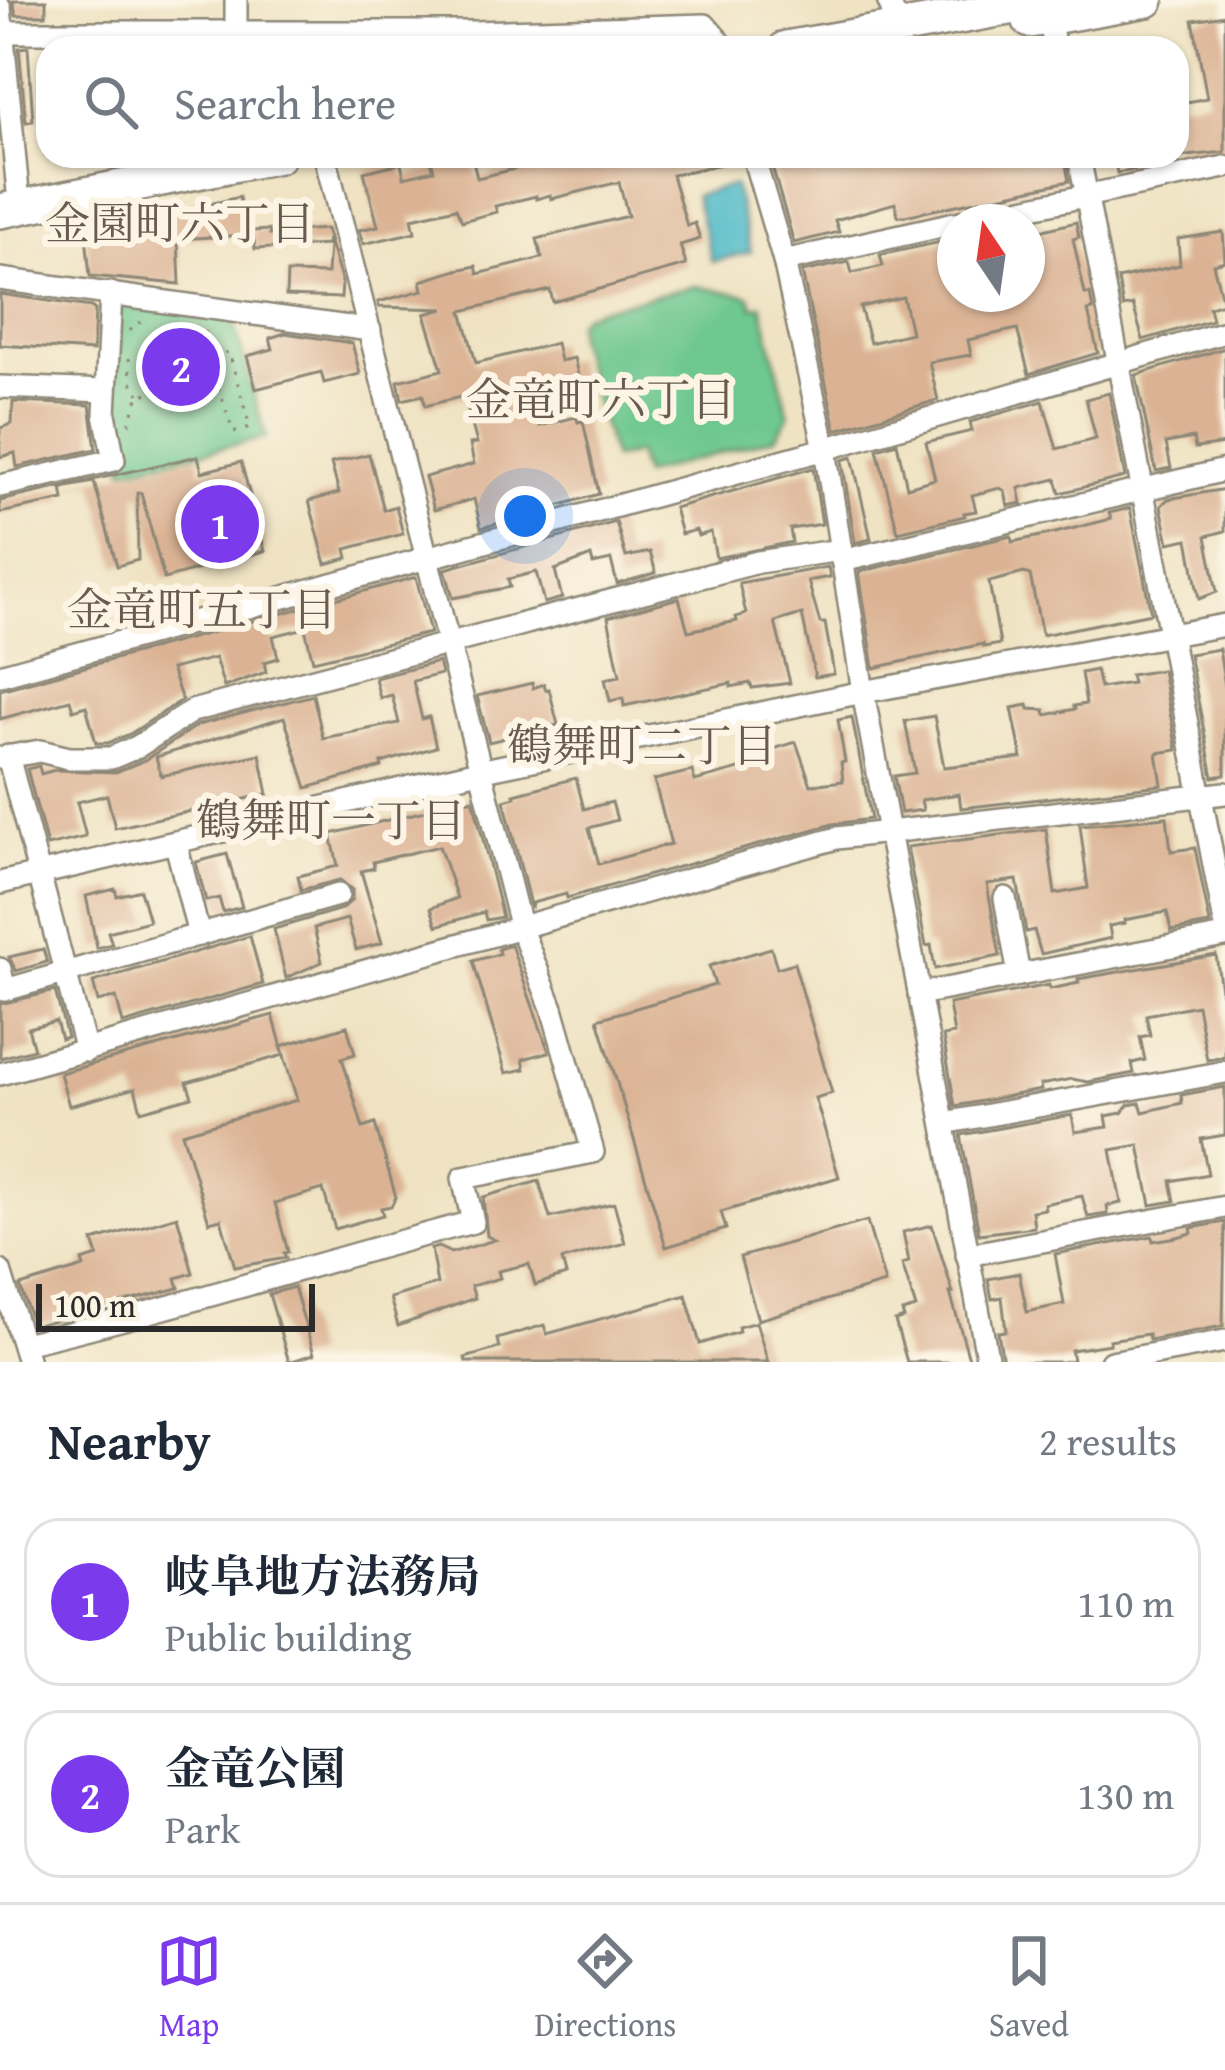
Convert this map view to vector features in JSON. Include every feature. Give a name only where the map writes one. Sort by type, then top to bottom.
[{"type":"highway","points":[[842,36],[889,26],[1053,22],[1147,0]]},
{"type":"highway","points":[[6,200],[146,168]]},
{"type":"highway","points":[[6,200],[204,168]]},
{"type":"street","points":[[236,0],[236,30]]},
{"type":"street","points":[[0,7],[6,200]]},
{"type":"street","points":[[376,36],[705,25],[715,36]]},
{"type":"street","points":[[1,32],[236,30],[280,36]]},
{"type":"street","points":[[1043,204],[1225,167]]},
{"type":"street","points":[[0,1271],[22,1357],[314,1264],[472,1222],[463,1178],[593,1152],[553,1008],[521,929],[329,168]]},
{"type":"street","points":[[757,168],[784,261],[825,449],[863,692],[988,1362]]},
{"type":"street","points":[[1082,168],[1225,923]]},
{"type":"street","points":[[784,261],[937,228]]},
{"type":"street","points":[[0,279],[370,330]]},
{"type":"street","points":[[0,486],[114,460],[106,391],[111,293]]},
{"type":"street","points":[[0,675],[825,449],[1225,332]]},
{"type":"street","points":[[0,387],[106,391]]},
{"type":"street","points":[[86,1051],[4,757],[40,751],[70,758],[111,758],[192,711],[447,642],[758,562],[841,556],[1225,470]]},
{"type":"street","points":[[0,883],[479,771],[863,692],[1225,625]]},
{"type":"street","points":[[0,1074],[837,838],[1225,793]]},
{"type":"street","points":[[176,844],[199,935]]},
{"type":"street","points":[[0,969],[5,990],[338,895]]},
{"type":"street","points":[[1005,898],[1019,975]]},
{"type":"street","points":[[919,994],[1225,936]]},
{"type":"street","points":[[944,1123],[1225,1072]]},
{"type":"street","points":[[967,1255],[1225,1208]]},
{"type":"street","points":[[1112,1362],[1225,1341]]},
{"type":"path","points":[[128,335],[135,324],[166,317],[169,301]]},
{"type":"path","points":[[204,326],[216,380],[233,432],[250,427],[229,352],[211,356]]},
{"type":"path","points":[[110,441],[130,424],[139,394],[131,380],[129,357]]},
{"type":"path","points":[[139,394],[216,380]]},
{"type":"green space","points":[[695,286],[750,296],[753,307],[762,305],[789,416],[776,437],[643,475],[636,453],[613,459],[576,323],[598,309]]},
{"type":"green space","points":[[120,301],[232,317],[266,438],[124,469],[114,416]]},
{"type":"water","points":[[734,185],[751,252],[712,262],[695,195]]},
{"type":"building","points":[[13,0],[46,0],[46,15],[16,15]]},
{"type":"building","points":[[1225,15],[1225,152],[1189,156],[1189,102],[1207,98],[1193,20]]},
{"type":"building","points":[[28,47],[33,121],[26,122],[19,48]]},
{"type":"building","points":[[402,168],[404,177],[475,168],[477,178],[519,168],[703,168],[672,175],[687,226],[695,223],[700,239],[680,245],[686,265],[553,302],[550,290],[462,311],[476,363],[556,343],[560,361],[574,358],[580,383],[533,397],[540,426],[576,417],[583,421],[599,494],[481,528],[474,499],[434,510],[425,477],[474,464],[470,444],[477,443],[464,396],[425,406],[423,395],[402,400],[398,381],[442,370],[425,314],[444,309],[379,307],[378,302],[423,290],[421,281],[457,270],[476,266],[478,274],[542,258],[537,239],[628,216],[619,182],[551,199],[550,195],[536,196],[495,206],[497,212],[462,221],[456,208],[412,218],[415,232],[363,244],[359,230],[378,226],[364,172]]},
{"type":"building","points":[[772,168],[1066,168],[1069,181],[961,204],[937,204],[937,209],[905,216],[898,216],[895,203],[835,220],[839,232],[794,243]]},
{"type":"building","points":[[239,197],[246,235],[178,239],[180,284],[90,276],[85,226]]},
{"type":"building","points":[[1076,222],[1079,237],[1073,239],[1085,294],[1090,294],[1093,310],[1088,311],[1098,353],[1029,374],[1017,329],[968,340],[971,355],[929,362],[938,400],[836,430],[802,272],[849,262],[852,273],[883,266],[880,255],[937,243],[937,312],[1045,312],[1045,230]],"holes":[[[903,297],[911,333],[870,343],[860,307]]]},
{"type":"building","points":[[326,229],[342,283],[341,298],[286,296],[287,273],[327,274],[329,246],[327,239],[327,245],[255,249],[253,231],[297,236],[297,231]]},
{"type":"building","points":[[1223,232],[1225,261],[1213,264],[1223,303],[1209,307],[1212,320],[1143,340],[1133,305],[1123,307],[1118,279],[1180,265],[1178,239]]},
{"type":"building","points":[[0,294],[91,307],[95,310],[93,351],[0,345]]},
{"type":"building","points":[[285,333],[352,343],[360,374],[324,383],[321,372],[256,389],[247,356],[273,349],[270,338]]},
{"type":"building","points":[[1225,348],[1225,444],[1195,448],[1193,438],[1166,443],[1171,468],[1156,471],[1136,375]]},
{"type":"building","points":[[1109,393],[1125,477],[1060,493],[1056,479],[1019,488],[1022,503],[1008,506],[1000,488],[972,495],[976,511],[965,516],[898,532],[877,449],[897,443],[907,487],[935,479],[926,442],[972,431],[970,422],[1043,401],[1057,449],[1096,439],[1086,399]]},
{"type":"building","points":[[13,402],[90,405],[96,449],[17,467],[15,453],[0,457],[0,428],[12,424]]},
{"type":"building","points":[[369,454],[384,510],[396,506],[403,534],[346,549],[348,558],[326,564],[309,501],[339,493],[331,463]]},
{"type":"building","points":[[198,456],[202,472],[241,462],[265,551],[164,579],[141,493],[137,493],[138,560],[117,566],[94,482],[62,488],[64,500],[0,513],[0,501]]},
{"type":"building","points":[[852,457],[871,539],[855,543],[842,460]]},
{"type":"building","points":[[813,468],[822,524],[790,529],[792,542],[716,558],[711,532],[681,534],[674,508]]},
{"type":"building","points":[[1225,489],[1225,531],[1206,536],[1217,592],[1199,599],[1188,539],[1169,543],[1161,506],[1168,499]]},
{"type":"building","points":[[1130,508],[1151,613],[1042,635],[1030,575],[1024,573],[989,582],[1000,644],[874,668],[859,572],[1011,536],[1012,542],[1055,533],[1111,519],[1109,513]]},
{"type":"building","points":[[616,522],[626,557],[650,552],[656,573],[617,584],[611,560],[593,564],[591,556],[555,570],[562,598],[544,603],[536,572],[508,579],[510,587],[453,598],[445,569]]},
{"type":"building","points":[[828,567],[830,577],[808,581],[820,623],[825,623],[834,674],[815,677],[802,614],[775,622],[790,683],[752,688],[750,683],[731,687],[731,683],[624,706],[623,698],[610,701],[605,679],[620,676],[608,617],[679,598],[688,631],[737,621],[736,617],[746,614],[739,583]]},
{"type":"building","points":[[416,577],[430,633],[313,661],[305,628],[273,636],[278,658],[264,662],[266,672],[224,687],[215,658],[171,669],[182,700],[108,743],[96,743],[86,706],[73,710],[70,700],[0,719],[0,690]]},
{"type":"building","points":[[1219,649],[1225,686],[1225,775],[1213,777],[1189,654]]},
{"type":"building","points":[[438,662],[441,674],[413,681],[422,719],[429,717],[436,747],[307,788],[284,717],[156,757],[161,776],[260,754],[268,794],[115,828],[107,795],[77,802],[86,837],[47,846],[27,769],[39,766],[41,774],[55,770],[116,772],[145,760],[198,725],[313,695],[323,738],[399,723],[392,695],[380,698],[375,678]]},
{"type":"building","points":[[1096,670],[1100,688],[1132,683],[1130,675],[1162,670],[1177,750],[1157,753],[1162,785],[961,808],[959,794],[921,800],[923,810],[901,813],[894,776],[915,773],[905,721],[934,716],[944,767],[1022,758],[1012,708],[1028,705],[1045,710],[1046,715],[1075,709],[1086,704],[1081,673]]},
{"type":"building","points":[[532,683],[533,688],[544,684],[549,689],[558,725],[489,742],[477,696]]},
{"type":"building","points":[[852,717],[871,819],[833,824],[567,898],[566,894],[532,903],[531,909],[504,800],[514,794],[576,778],[584,809],[612,802],[617,820],[589,828],[599,864],[671,844],[654,780],[692,771],[695,781],[773,760],[770,750],[796,742],[811,785],[843,781],[838,720]]},
{"type":"building","points":[[473,799],[502,917],[486,920],[484,912],[437,926],[431,908],[457,898],[439,846],[373,862],[374,868],[361,871],[382,943],[356,950],[347,919],[314,928],[322,962],[286,978],[274,929],[342,909],[352,900],[352,890],[340,880],[301,890],[298,876],[338,866],[331,834]]},
{"type":"building","points":[[1167,817],[1171,851],[1195,848],[1210,924],[1171,931],[1167,912],[1109,926],[1111,938],[1041,954],[1034,930],[1026,932],[1017,880],[987,884],[1000,956],[935,969],[931,945],[926,946],[907,847],[1046,829],[1055,894],[1088,888],[1080,825]]},
{"type":"building","points":[[227,854],[242,907],[223,912],[219,898],[206,901],[196,862]]},
{"type":"building","points":[[115,889],[117,896],[140,890],[149,921],[108,932],[112,944],[97,948],[86,896]]},
{"type":"building","points":[[250,936],[263,984],[123,1024],[116,997],[98,1002],[93,982]]},
{"type":"building","points":[[511,945],[549,1052],[523,1059],[525,1069],[506,1073],[473,961],[499,954],[498,949]]},
{"type":"building","points":[[771,948],[777,968],[794,963],[832,1093],[815,1098],[839,1177],[721,1212],[726,1229],[666,1247],[598,1019],[715,985],[709,966]]},
{"type":"building","points":[[43,949],[47,962],[16,971],[9,957]]},
{"type":"building","points":[[1216,955],[1225,1057],[1207,1060],[1197,1005],[1146,1015],[1150,1035],[1140,1037],[1145,1060],[1132,1063],[1134,1073],[1088,1082],[1072,1079],[1040,1085],[1041,1090],[955,1106],[943,1036],[954,1034],[949,1004]]},
{"type":"building","points":[[55,991],[67,1037],[61,1039],[56,1021],[28,1028],[34,1049],[0,1058],[0,1004]]},
{"type":"building","points":[[273,1015],[284,1055],[187,1082],[192,1097],[141,1111],[135,1088],[69,1106],[60,1073]]},
{"type":"building","points":[[347,1026],[355,1054],[342,1058],[363,1128],[375,1124],[396,1197],[391,1206],[381,1208],[383,1215],[335,1229],[323,1189],[275,1203],[286,1258],[235,1267],[221,1219],[209,1222],[182,1133],[297,1100],[281,1046]]},
{"type":"building","points":[[1225,1087],[1225,1135],[1201,1139],[1208,1174],[1171,1181],[1175,1201],[1151,1205],[1139,1145],[1111,1150],[1121,1203],[1107,1206],[1108,1214],[1088,1217],[1082,1196],[1032,1211],[1034,1227],[979,1234],[961,1135],[1072,1115],[1075,1132],[1108,1127],[1106,1116],[1122,1113],[1128,1105],[1140,1103],[1143,1112],[1182,1103],[1181,1095]]},
{"type":"building","points":[[539,1181],[550,1218],[614,1203],[625,1243],[562,1260],[566,1275],[535,1285],[529,1264],[498,1271],[500,1278],[471,1286],[475,1298],[398,1326],[390,1298],[437,1284],[431,1249],[451,1253],[495,1240],[487,1236],[483,1197]]},
{"type":"building","points":[[177,1216],[193,1273],[176,1278],[179,1288],[33,1326],[20,1286],[84,1267],[82,1261],[98,1256],[93,1241]]},
{"type":"building","points":[[867,1221],[885,1283],[758,1320],[740,1257]]},
{"type":"building","points":[[1225,1222],[1223,1326],[1149,1340],[1148,1334],[1109,1340],[1110,1344],[1071,1350],[1073,1360],[1062,1362],[1003,1362],[998,1332],[1006,1331],[1002,1297],[992,1299],[988,1279],[1019,1273],[1027,1312],[1064,1304],[1055,1254],[1152,1236],[1153,1241],[1177,1237],[1192,1233],[1191,1228]]},
{"type":"building","points":[[932,1225],[970,1362],[907,1362],[895,1321],[904,1318],[902,1312],[916,1308],[902,1264],[909,1262],[903,1232]]},
{"type":"building","points":[[294,1287],[314,1354],[289,1362],[269,1294]]},
{"type":"building","points":[[686,1295],[700,1344],[756,1322],[768,1362],[466,1362],[465,1358],[499,1348],[497,1339],[544,1325],[547,1334]]},
{"type":"place","name":"金竜公園","points":[[181,367]]},
{"type":"place","name":"岐阜地方法務局","points":[[220,524]]},
{"type":"district","name":"金園町六丁目","points":[[180,223]]},
{"type":"district","name":"金竜町六丁目","points":[[601,399]]},
{"type":"district","name":"金竜町五丁目","points":[[202,609]]},
{"type":"district","name":"鶴舞町二丁目","points":[[642,745]]},
{"type":"district","name":"鶴舞町一丁目","points":[[331,820]]}]
